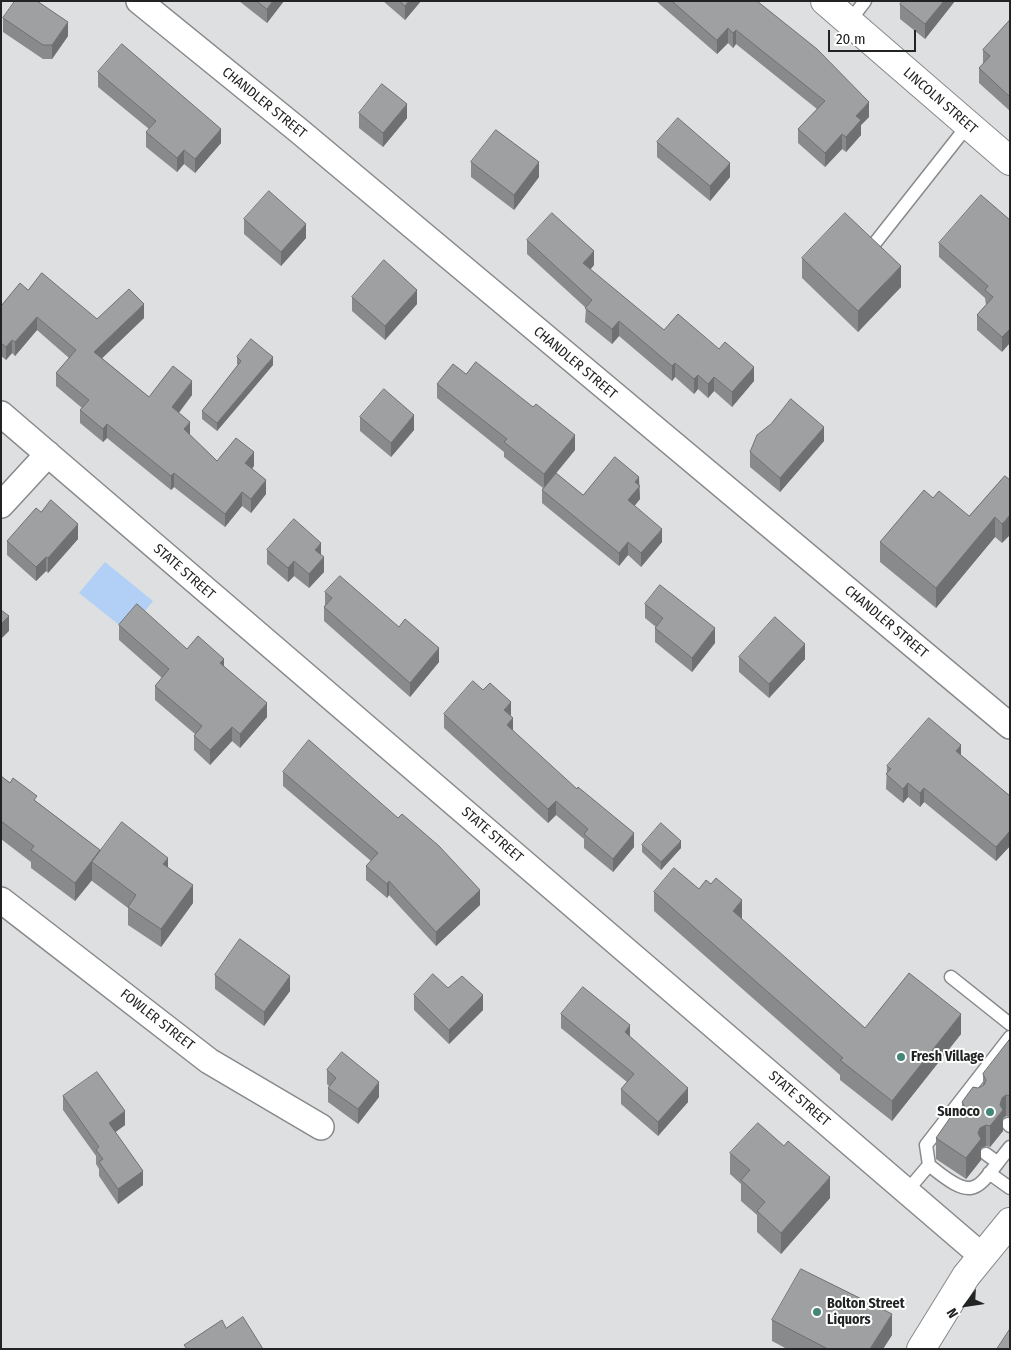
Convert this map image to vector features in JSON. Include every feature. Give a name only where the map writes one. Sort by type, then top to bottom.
[{"type":"main road","name":"LINCOLN STREET","points":[[825,1],[857,12],[968,125],[1010,161]]},
{"type":"main road","points":[[921,1349],[966,1276],[1010,1222]]},
{"type":"street","name":"CHANDLER STREET","points":[[139,1],[298,130],[1010,726]]},
{"type":"street","name":"STATE STREET","points":[[1,414],[982,1256]]},
{"type":"street","points":[[1,505],[48,454]]},
{"type":"street","name":"FOWLER STREET","points":[[1,900],[210,1060],[321,1127]]},
{"type":"lane","points":[[876,243],[968,125]]},
{"type":"lane","points":[[951,977],[1010,1024]]},
{"type":"lane","points":[[1010,1037],[992,1072],[967,1093],[926,1145],[929,1165],[950,1182],[962,1188],[972,1189],[980,1184],[1010,1147]]},
{"type":"lane","points":[[967,1093],[978,1101]]},
{"type":"lane","points":[[946,1120],[957,1130]]},
{"type":"lane","points":[[986,1154],[993,1168],[1010,1188]]},
{"type":"lane","points":[[907,1191],[929,1165]]},
{"type":"shaded area","points":[[105,562],[153,601],[128,632],[79,593]]},
{"type":"building","points":[[15,1],[37,1],[68,22],[52,45],[43,45],[3,18]]},
{"type":"building","points":[[257,1],[273,1],[267,9]]},
{"type":"building","points":[[400,1],[409,1],[405,6]]},
{"type":"building","points":[[672,1],[757,1],[817,49],[869,102],[856,116],[861,120],[846,137],[842,134],[825,153],[798,129],[825,101],[736,30],[733,33],[728,28],[717,40]]},
{"type":"building","points":[[903,1],[944,1],[925,24],[900,4]]},
{"type":"building","points":[[1010,20],[1010,97],[979,68],[990,56],[983,50]]},
{"type":"building","points":[[122,44],[221,129],[195,159],[184,150],[177,158],[146,132],[156,121],[98,72]]},
{"type":"building","points":[[382,84],[407,104],[383,133],[359,113]]},
{"type":"building","points":[[678,118],[730,163],[710,186],[657,142]]},
{"type":"building","points":[[496,130],[539,162],[514,195],[471,162]]},
{"type":"building","points":[[269,191],[306,224],[281,252],[244,219]]},
{"type":"building","points":[[981,195],[1010,220],[1010,329],[1002,337],[977,315],[993,297],[985,290],[988,286],[939,243]]},
{"type":"building","points":[[552,213],[594,251],[583,263],[664,330],[678,314],[719,349],[725,342],[754,367],[732,392],[714,377],[708,384],[698,375],[694,379],[675,363],[672,366],[619,321],[612,329],[585,308],[592,300],[527,240]]},
{"type":"building","points":[[845,213],[901,266],[858,311],[802,258]]},
{"type":"building","points":[[384,260],[417,290],[385,326],[352,297]]},
{"type":"building","points":[[42,273],[97,319],[129,289],[144,304],[94,352],[149,397],[173,366],[192,381],[172,407],[190,422],[184,429],[217,461],[236,438],[254,452],[245,463],[266,480],[251,499],[242,492],[225,514],[174,473],[171,476],[107,424],[103,429],[80,410],[89,400],[56,373],[76,350],[37,317],[15,342],[12,340],[6,347],[1,343],[1,306],[20,283],[28,290]]},
{"type":"building","points":[[251,339],[273,357],[217,423],[202,411],[241,361],[237,357]]},
{"type":"building","points":[[476,362],[533,407],[536,404],[575,435],[544,474],[504,442],[507,439],[437,384],[453,364],[466,374]]},
{"type":"building","points":[[384,389],[414,415],[391,443],[360,417]]},
{"type":"building","points":[[791,399],[824,427],[780,478],[750,452],[757,435],[771,424]]},
{"type":"building","points":[[615,457],[639,477],[635,482],[640,486],[628,500],[662,529],[641,553],[628,542],[619,553],[542,490],[556,473],[583,495]]},
{"type":"building","points":[[1005,476],[1010,480],[1010,515],[1002,524],[995,517],[936,588],[880,542],[924,490],[933,498],[939,491],[969,516]]},
{"type":"building","points":[[51,500],[78,524],[48,558],[46,557],[36,567],[7,541],[36,508],[41,512]]},
{"type":"building","points":[[294,519],[321,543],[315,550],[324,557],[309,574],[294,561],[288,568],[267,550]]},
{"type":"building","points":[[340,576],[399,627],[405,619],[439,648],[410,683],[324,607],[332,598],[325,592]]},
{"type":"building","points":[[660,585],[715,628],[692,658],[655,628],[663,618],[645,604]]},
{"type":"building","points":[[137,604],[187,649],[198,636],[224,659],[220,663],[267,703],[240,734],[232,727],[210,750],[194,736],[202,726],[155,686],[169,669],[119,625]]},
{"type":"building","points":[[1,610],[9,616],[1,624]]},
{"type":"building","points":[[775,617],[805,644],[769,684],[739,657]]},
{"type":"building","points":[[473,681],[483,690],[490,683],[511,702],[504,710],[513,718],[507,725],[577,789],[578,787],[634,833],[613,859],[584,834],[588,829],[556,801],[548,809],[444,714]]},
{"type":"building","points":[[929,718],[961,745],[956,751],[1010,796],[1010,831],[996,847],[924,788],[920,793],[908,783],[903,789],[886,774],[891,769],[887,766]]},
{"type":"building","points":[[309,740],[398,818],[402,814],[439,846],[480,890],[436,932],[389,881],[387,884],[366,866],[378,853],[283,772]]},
{"type":"building","points":[[1,776],[10,783],[13,778],[37,796],[34,800],[100,850],[75,883],[31,850],[34,846],[1,821]]},
{"type":"building","points":[[122,822],[168,858],[163,864],[193,885],[161,929],[128,907],[136,895],[92,862]]},
{"type":"building","points":[[661,823],[681,841],[661,862],[642,845]]},
{"type":"building","points":[[674,868],[699,889],[706,880],[711,884],[716,878],[742,900],[733,911],[865,1028],[909,973],[961,1014],[892,1101],[840,1060],[843,1058],[654,892]]},
{"type":"building","points":[[240,939],[290,976],[264,1012],[215,975]]},
{"type":"building","points":[[433,974],[448,988],[462,976],[483,995],[449,1030],[414,995]]},
{"type":"building","points":[[583,987],[630,1025],[625,1032],[688,1088],[658,1122],[621,1089],[634,1074],[561,1014]]},
{"type":"building","points":[[1010,1039],[1010,1096],[1006,1095],[1002,1098],[1000,1105],[1003,1110],[990,1126],[986,1125],[980,1128],[978,1133],[981,1139],[966,1158],[936,1138],[952,1115],[959,1117],[963,1114],[965,1107],[962,1102],[973,1087],[978,1088],[984,1085],[986,1080],[983,1074]]},
{"type":"building","points":[[342,1052],[379,1082],[358,1109],[328,1088],[336,1078],[327,1070]]},
{"type":"building","points":[[97,1072],[125,1111],[109,1123],[143,1171],[118,1189],[99,1162],[103,1159],[96,1150],[99,1147],[63,1096]]},
{"type":"building","points":[[758,1123],[784,1146],[788,1141],[830,1177],[781,1233],[757,1211],[765,1202],[741,1180],[750,1170],[730,1153]]},
{"type":"building","points":[[801,1269],[892,1314],[870,1349],[828,1349],[772,1320]]},
{"type":"building","points":[[243,1317],[263,1349],[187,1349],[184,1345],[222,1320],[226,1328]]},
{"type":"building","points":[[1010,1329],[1010,1349],[997,1349]]},
{"type":"place","name":"Fresh Village","points":[[901,1057]]},
{"type":"place","name":"Sunoco","points":[[990,1112]]},
{"type":"place","name":"Bolton Street Liquors","points":[[817,1312]]}]
